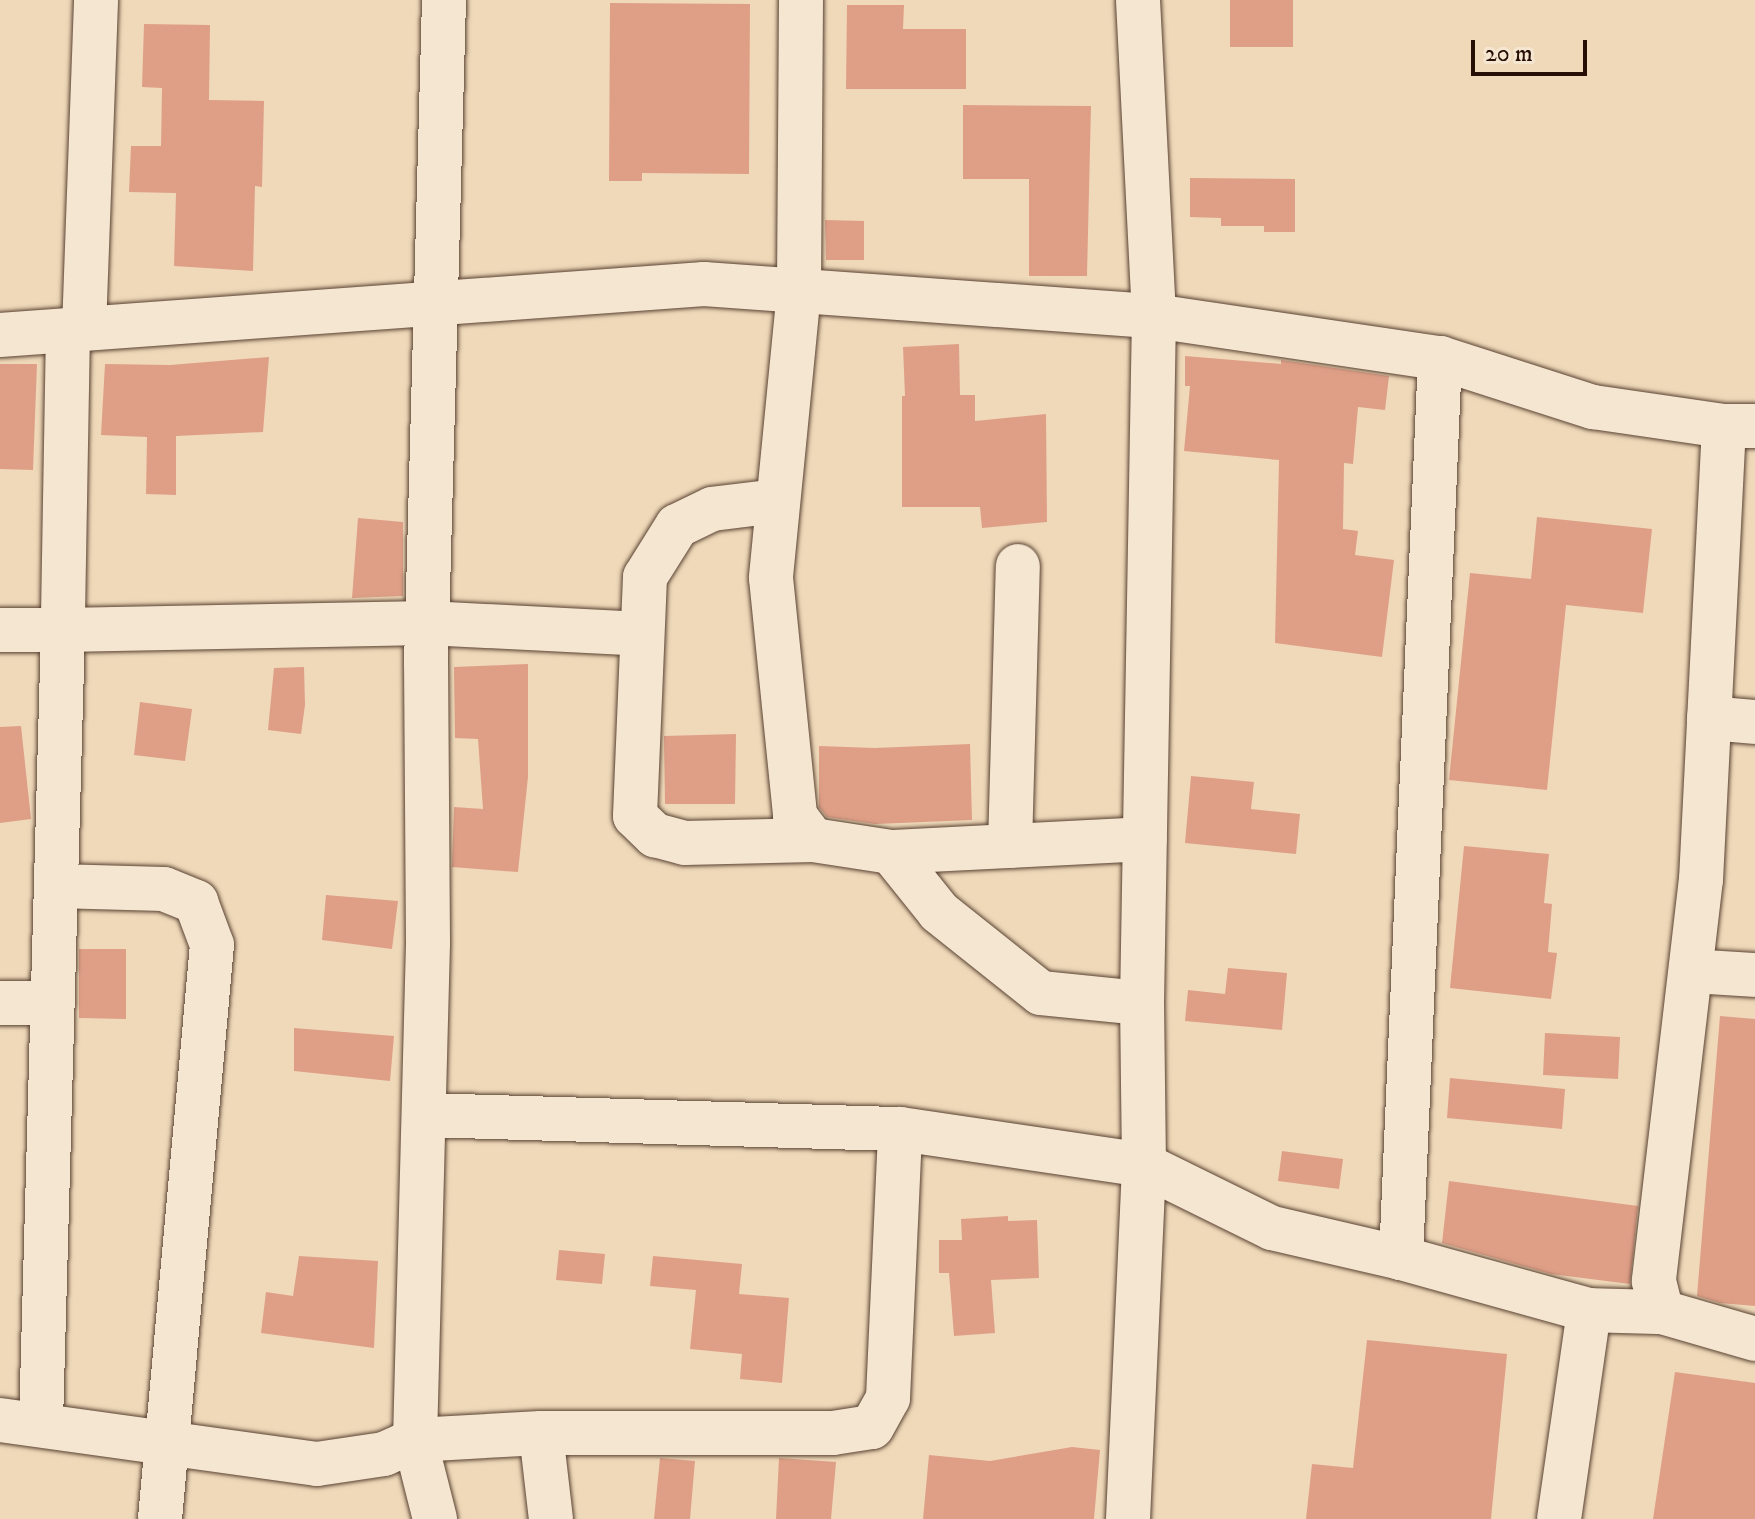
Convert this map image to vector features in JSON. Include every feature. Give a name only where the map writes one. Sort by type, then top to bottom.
[{"type":"street","points":[[96,0],[76,330],[52,1003],[20,1422],[317,1464],[384,1454],[415,1440],[541,1433],[833,1433],[872,1427],[888,1398],[900,1129]]},
{"type":"street","points":[[435,1519],[415,1440],[424,1115],[427,623],[444,0]]},
{"type":"street","points":[[801,0],[799,291],[771,578],[795,816],[813,840]]},
{"type":"street","points":[[1128,1519],[1144,1165],[1142,1003],[1154,316],[1138,0]]},
{"type":"street","points":[[0,335],[704,284],[1154,316],[1440,358],[1593,407],[1740,426],[1709,718],[1701,879],[1654,1281],[1662,1312]]},
{"type":"street","points":[[1401,1258],[1440,358]]},
{"type":"street","points":[[777,501],[712,509],[677,526],[645,577],[635,816],[655,835],[685,843],[813,840],[891,852],[1145,839]]},
{"type":"street","points":[[1010,846],[1018,566]]},
{"type":"street","points":[[0,630],[427,623],[642,634]]},
{"type":"street","points":[[1709,718],[1755,722]]},
{"type":"street","points":[[891,852],[939,912],[1041,993],[1142,1003]]},
{"type":"street","points":[[56,886],[164,889],[196,902],[212,945],[160,1519]]},
{"type":"street","points":[[1691,971],[1755,975]]},
{"type":"street","points":[[0,1003],[52,1003]]},
{"type":"street","points":[[424,1115],[900,1129],[1144,1165],[1272,1228],[1401,1258],[1589,1310],[1662,1312],[1755,1339]]},
{"type":"street","points":[[1559,1519],[1589,1310]]},
{"type":"street","points":[[541,1433],[551,1519]]},
{"type":"building","points":[[1230,0],[1293,0],[1293,47],[1230,47]]},
{"type":"building","points":[[610,3],[750,4],[749,174],[642,173],[642,181],[609,181]]},
{"type":"building","points":[[847,5],[904,5],[903,29],[966,29],[966,89],[846,89]]},
{"type":"building","points":[[144,24],[210,25],[209,100],[264,101],[262,187],[255,186],[253,271],[174,266],[176,193],[129,192],[131,146],[161,146],[162,88],[142,87]]},
{"type":"building","points":[[963,105],[1091,106],[1087,276],[1029,276],[1029,179],[963,179]]},
{"type":"building","points":[[1190,178],[1295,179],[1295,232],[1264,232],[1264,226],[1221,226],[1221,218],[1190,217]]},
{"type":"building","points":[[825,220],[864,221],[864,260],[826,260]]},
{"type":"building","points":[[959,344],[960,395],[975,395],[975,421],[1046,414],[1047,522],[982,528],[980,507],[902,507],[903,347]]},
{"type":"building","points":[[1185,356],[1281,364],[1281,360],[1389,376],[1385,410],[1358,407],[1353,464],[1344,463],[1343,529],[1358,531],[1355,555],[1394,560],[1382,657],[1275,643],[1279,460],[1184,451],[1190,386],[1185,386]]},
{"type":"building","points":[[269,357],[263,432],[176,436],[176,495],[146,494],[147,437],[101,435],[105,364],[170,365]]},
{"type":"building","points":[[0,364],[37,364],[33,470],[0,469]]},
{"type":"building","points":[[1537,517],[1652,529],[1643,613],[1566,605],[1547,790],[1449,780],[1470,573],[1531,579]]},
{"type":"building","points":[[358,518],[403,522],[403,596],[352,598]]},
{"type":"building","points":[[528,664],[528,777],[518,872],[452,867],[454,807],[483,809],[478,739],[455,738],[454,667]]},
{"type":"building","points":[[304,667],[305,705],[301,734],[268,730],[274,668]]},
{"type":"building","points":[[140,702],[192,709],[185,761],[134,755]]},
{"type":"building","points":[[21,726],[31,819],[0,823],[0,727]]},
{"type":"building","points":[[736,734],[735,804],[665,804],[664,736]]},
{"type":"building","points":[[970,744],[972,820],[875,824],[827,817],[819,807],[819,746],[875,748]]},
{"type":"building","points":[[1191,776],[1254,782],[1251,809],[1300,814],[1296,854],[1185,843]]},
{"type":"building","points":[[1464,846],[1549,854],[1544,903],[1552,904],[1548,952],[1557,953],[1551,999],[1450,988]]},
{"type":"building","points":[[326,895],[398,901],[392,949],[322,940]]},
{"type":"building","points":[[79,949],[126,949],[126,1019],[79,1018]]},
{"type":"building","points":[[1228,968],[1287,973],[1282,1030],[1185,1021],[1188,990],[1225,994]]},
{"type":"building","points":[[1720,1016],[1755,1019],[1755,1306],[1720,1303],[1697,1296]]},
{"type":"building","points":[[294,1028],[394,1036],[390,1081],[294,1071]]},
{"type":"building","points":[[1545,1033],[1620,1037],[1618,1079],[1543,1075]]},
{"type":"building","points":[[1450,1078],[1565,1089],[1562,1129],[1447,1118]]},
{"type":"building","points":[[1282,1151],[1343,1159],[1339,1189],[1278,1181]]},
{"type":"building","points":[[1449,1181],[1638,1206],[1630,1284],[1551,1274],[1442,1243]]},
{"type":"building","points":[[1008,1216],[1008,1221],[1037,1220],[1039,1278],[991,1280],[995,1333],[954,1336],[949,1273],[939,1273],[939,1240],[962,1240],[961,1219]]},
{"type":"building","points":[[559,1250],[605,1254],[602,1284],[556,1280]]},
{"type":"building","points":[[299,1256],[378,1261],[374,1348],[261,1333],[266,1292],[293,1296]]},
{"type":"building","points":[[653,1256],[742,1264],[739,1294],[789,1298],[782,1383],[740,1379],[742,1354],[690,1349],[696,1290],[650,1286]]},
{"type":"building","points":[[1367,1340],[1507,1354],[1491,1519],[1306,1519],[1312,1464],[1353,1468]]},
{"type":"building","points":[[1675,1372],[1755,1383],[1755,1519],[1653,1519]]},
{"type":"building","points":[[1072,1447],[1100,1450],[1094,1519],[923,1519],[929,1455],[990,1461]]},
{"type":"building","points":[[660,1458],[695,1461],[690,1519],[654,1519]]},
{"type":"building","points":[[779,1458],[836,1462],[831,1519],[776,1519]]}]
